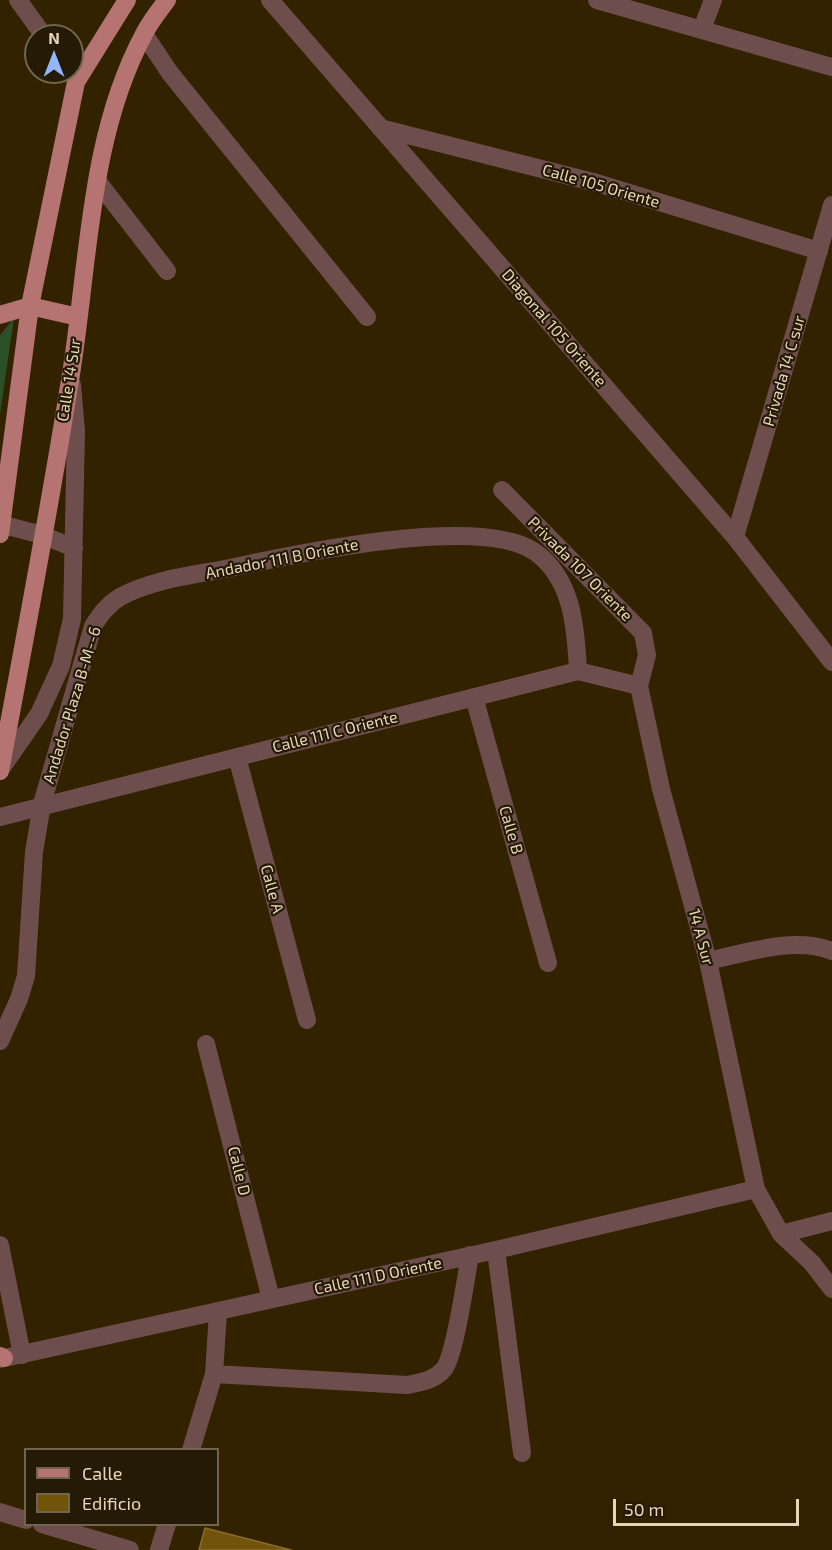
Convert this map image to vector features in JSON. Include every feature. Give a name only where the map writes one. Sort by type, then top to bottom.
[{"type":"main road","points":[[84,60],[126,0]]},
{"type":"main road","name":"Calle 14 Sur","points":[[0,770],[71,373],[98,182],[108,132],[122,87],[144,34],[167,0]]},
{"type":"main road","points":[[1,528],[30,306],[71,84]]},
{"type":"main road","points":[[0,315],[30,306],[78,317]]},
{"type":"street","points":[[18,0],[35,24]]},
{"type":"street","name":"Diagonal 105 Oriente","points":[[270,0],[735,537],[832,662]]},
{"type":"street","points":[[597,0],[832,67]]},
{"type":"street","points":[[702,29],[713,0]]},
{"type":"street","points":[[144,34],[170,73],[367,317]]},
{"type":"street","name":"Calle 105 Oriente","points":[[380,128],[597,183],[819,251]]},
{"type":"street","points":[[98,182],[167,271]]},
{"type":"street","name":"Privada 14 C sur","points":[[735,537],[832,205]]},
{"type":"street","points":[[0,770],[39,714],[61,666],[72,619],[76,431],[71,373]]},
{"type":"street","name":"Privada 107 Oriente","points":[[502,490],[643,633],[647,655],[639,686]]},
{"type":"street","points":[[1,528],[42,535],[74,548]]},
{"type":"street","name":"Andador 111 B Oriente","points":[[105,608],[122,596],[163,582],[330,547],[412,538],[490,538],[514,542],[534,552],[551,567],[564,587],[576,628],[578,671]]},
{"type":"street","name":"Andador Plaza B-M--6","points":[[0,1041],[19,999],[26,976],[34,852],[42,804],[93,626],[105,608]]},
{"type":"street","name":"Calle 111 C Oriente","points":[[0,817],[42,804],[578,671],[639,686]]},
{"type":"street","name":"14 A Sur","points":[[639,686],[661,789],[708,961],[756,1189],[781,1234],[812,1263],[832,1289]]},
{"type":"street","name":"Calle B","points":[[474,698],[548,963]]},
{"type":"street","name":"Calle A","points":[[237,757],[307,1020]]},
{"type":"street","points":[[708,961],[788,945],[805,945],[832,951]]},
{"type":"street","name":"Calle D","points":[[206,1044],[271,1299]]},
{"type":"street","name":"Calle 111 D Oriente","points":[[6,1357],[471,1256],[756,1189]]},
{"type":"street","points":[[781,1234],[832,1221]]},
{"type":"street","points":[[0,1245],[6,1357]]},
{"type":"street","points":[[496,1250],[522,1453]]},
{"type":"street","points":[[214,1374],[407,1385],[431,1381],[445,1368],[458,1322],[471,1256]]},
{"type":"street","points":[[190,1448],[214,1374],[218,1312]]},
{"type":"street","points":[[0,1512],[24,1519]]},
{"type":"street","points":[[49,1526],[130,1550]]},
{"type":"street","points":[[159,1550],[166,1526]]},
{"type":"green space","points":[[14,318],[0,414],[0,335]]},
{"type":"building","points":[[205,1528],[291,1550],[199,1550]]}]
